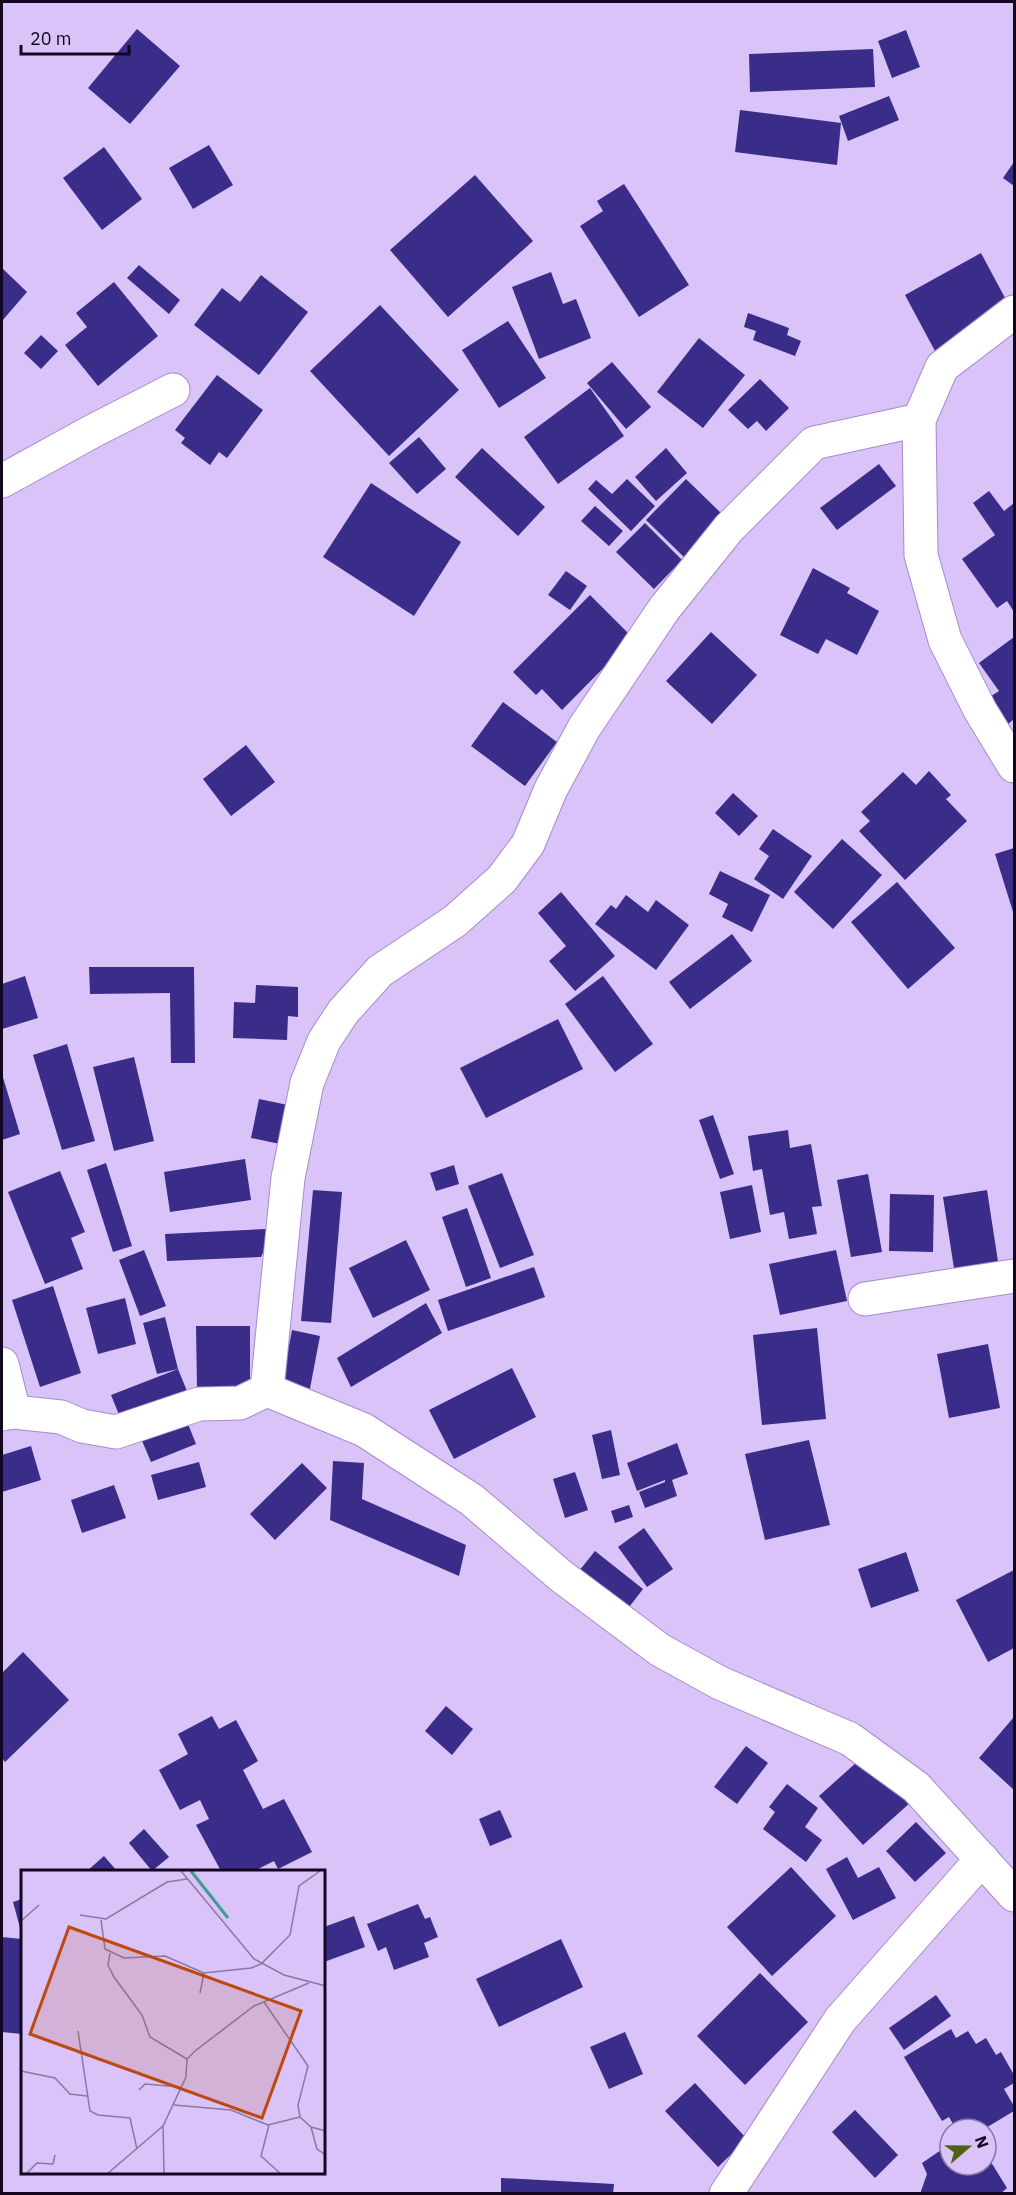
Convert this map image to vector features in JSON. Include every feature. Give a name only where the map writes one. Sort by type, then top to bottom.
[{"type":"street","points":[[1014,312],[942,367],[919,420],[921,555],[945,640],[980,710],[1014,766]]},
{"type":"street","points":[[2,481],[173,390]]},
{"type":"street","points":[[267,1390],[288,1178],[307,1083],[324,1041],[343,1012],[380,971],[454,921],[502,879],[528,844],[551,789],[584,728],[664,609],[729,528],[814,443],[919,420]]},
{"type":"street","points":[[865,1299],[1014,1276]]},
{"type":"street","points":[[2,1364],[8,1413],[61,1417],[82,1426],[116,1432],[199,1404],[240,1403],[267,1390],[364,1430],[472,1500],[561,1576],[660,1650],[720,1683],[850,1739],[916,1787],[1014,1895]]},
{"type":"street","points":[[726,2193],[840,2020],[982,1858]]},
{"type":"building","points":[[137,29],[180,66],[130,124],[88,88]]},
{"type":"building","points":[[906,30],[920,67],[892,78],[878,41]]},
{"type":"building","points":[[873,49],[875,87],[750,92],[749,54]]},
{"type":"building","points":[[889,96],[899,120],[848,141],[839,116]]},
{"type":"building","points":[[740,110],[841,123],[837,165],[735,152]]},
{"type":"building","points":[[209,145],[233,185],[193,209],[169,168]]},
{"type":"building","points":[[104,147],[142,199],[102,230],[63,178]]},
{"type":"building","points":[[1014,162],[1014,186],[1003,178]]},
{"type":"building","points":[[475,175],[533,241],[448,317],[390,250]]},
{"type":"building","points":[[624,184],[689,285],[639,317],[580,226],[603,211],[597,201]]},
{"type":"building","points":[[981,253],[1011,309],[935,351],[905,295]]},
{"type":"building","points":[[139,265],[180,300],[169,314],[127,278]]},
{"type":"building","points":[[2,268],[27,292],[2,321]]},
{"type":"building","points":[[551,272],[563,304],[576,299],[591,338],[539,359],[512,287]]},
{"type":"building","points":[[261,275],[308,312],[259,375],[194,325],[222,288],[240,302]]},
{"type":"building","points":[[114,282],[158,336],[98,386],[65,345],[87,327],[76,313]]},
{"type":"building","points":[[380,305],[459,390],[389,456],[310,371]]},
{"type":"building","points":[[748,313],[789,328],[787,335],[801,341],[795,356],[753,340],[756,331],[744,327]]},
{"type":"building","points":[[508,321],[546,378],[499,408],[462,350]]},
{"type":"building","points":[[41,335],[58,351],[41,369],[24,353]]},
{"type":"building","points":[[699,338],[745,375],[703,428],[657,392]]},
{"type":"building","points":[[612,362],[651,407],[626,429],[587,383]]},
{"type":"building","points":[[217,375],[263,410],[227,458],[219,452],[210,465],[181,443],[185,438],[175,430]]},
{"type":"building","points":[[760,379],[789,408],[766,431],[757,421],[748,429],[728,410]]},
{"type":"building","points":[[590,388],[624,436],[558,484],[524,437]]},
{"type":"building","points":[[419,437],[446,469],[417,494],[389,463]]},
{"type":"building","points":[[482,448],[545,507],[518,536],[455,477]]},
{"type":"building","points":[[666,448],[687,473],[656,501],[635,477]]},
{"type":"building","points":[[879,464],[896,486],[837,530],[820,508]]},
{"type":"building","points":[[627,479],[655,506],[631,531],[588,489],[596,480],[612,494]]},
{"type":"building","points":[[686,479],[725,517],[685,558],[646,520]]},
{"type":"building","points":[[371,483],[461,542],[414,616],[323,557]]},
{"type":"building","points":[[989,491],[1004,511],[1014,503],[1014,612],[1007,601],[997,608],[962,559],[995,535],[973,503]]},
{"type":"building","points":[[595,506],[623,531],[609,546],[581,521]]},
{"type":"building","points":[[645,523],[682,560],[654,589],[616,552]]},
{"type":"building","points":[[813,568],[850,588],[847,593],[879,611],[857,655],[826,639],[818,654],[780,635]]},
{"type":"building","points":[[566,571],[587,586],[570,610],[548,595]]},
{"type":"building","points":[[590,595],[633,638],[562,710],[542,689],[536,695],[513,672]]},
{"type":"building","points":[[711,632],[757,675],[712,724],[666,681]]},
{"type":"building","points":[[1014,637],[1014,719],[1007,725],[988,698],[999,691],[979,663]]},
{"type":"building","points":[[503,702],[557,742],[525,786],[471,746]]},
{"type":"building","points":[[246,745],[275,782],[231,816],[203,779]]},
{"type":"building","points":[[929,771],[951,795],[946,799],[967,821],[905,880],[859,831],[870,821],[861,812],[903,772],[916,785]]},
{"type":"building","points":[[733,793],[758,816],[739,836],[715,813]]},
{"type":"building","points":[[773,829],[812,856],[783,899],[754,879],[769,856],[759,849]]},
{"type":"building","points":[[842,839],[882,875],[833,929],[794,892]]},
{"type":"building","points":[[1014,848],[1014,915],[995,854]]},
{"type":"building","points":[[720,871],[770,895],[752,932],[722,917],[728,904],[709,894]]},
{"type":"building","points":[[897,882],[955,948],[908,989],[851,922]]},
{"type":"building","points":[[561,892],[615,956],[575,991],[549,961],[566,946],[538,913]]},
{"type":"building","points":[[626,895],[648,912],[656,900],[689,925],[656,970],[595,924],[611,905],[616,909]]},
{"type":"building","points":[[732,934],[752,961],[690,1009],[669,982]]},
{"type":"building","points":[[89,967],[194,967],[195,1063],[171,1063],[170,993],[90,994]]},
{"type":"building","points":[[25,976],[38,1018],[2,1029],[2,984]]},
{"type":"building","points":[[603,976],[653,1044],[615,1072],[565,1004]]},
{"type":"building","points":[[256,985],[298,987],[298,1017],[288,1016],[287,1040],[233,1038],[234,1002],[255,1003]]},
{"type":"building","points":[[558,1019],[583,1069],[486,1118],[460,1068]]},
{"type":"building","points":[[67,1044],[95,1141],[62,1150],[33,1055]]},
{"type":"building","points":[[134,1057],[154,1141],[114,1151],[93,1067]]},
{"type":"building","points":[[2,1074],[20,1134],[2,1140]]},
{"type":"building","points":[[259,1099],[288,1105],[280,1144],[251,1138]]},
{"type":"building","points":[[713,1115],[734,1174],[720,1179],[699,1120]]},
{"type":"building","points":[[788,1130],[790,1148],[811,1144],[822,1206],[812,1207],[817,1234],[789,1239],[784,1212],[770,1215],[762,1169],[753,1171],[748,1136]]},
{"type":"building","points":[[245,1159],[251,1200],[170,1212],[164,1172]]},
{"type":"building","points":[[106,1163],[132,1246],[113,1252],[87,1170]]},
{"type":"building","points":[[454,1165],[459,1184],[436,1191],[430,1173]]},
{"type":"building","points":[[60,1171],[85,1232],[71,1238],[83,1269],[45,1284],[8,1192]]},
{"type":"building","points":[[502,1173],[534,1255],[500,1268],[468,1186]]},
{"type":"building","points":[[868,1174],[882,1252],[851,1257],[837,1180]]},
{"type":"building","points":[[752,1185],[761,1232],[730,1239],[720,1192]]},
{"type":"building","points":[[313,1190],[342,1192],[331,1323],[301,1321]]},
{"type":"building","points":[[987,1190],[999,1268],[955,1275],[943,1197]]},
{"type":"building","points":[[890,1194],[934,1195],[933,1252],[889,1251]]},
{"type":"building","points":[[467,1208],[491,1278],[466,1287],[442,1217]]},
{"type":"building","points":[[266,1229],[267,1244],[261,1257],[167,1261],[165,1234]]},
{"type":"building","points":[[406,1240],[430,1290],[373,1318],[349,1268]]},
{"type":"building","points":[[144,1250],[166,1306],[140,1316],[119,1260]]},
{"type":"building","points":[[836,1250],[847,1301],[780,1315],[769,1264]]},
{"type":"building","points":[[534,1267],[545,1297],[448,1331],[438,1300]]},
{"type":"building","points":[[53,1286],[81,1373],[40,1387],[12,1300]]},
{"type":"building","points":[[125,1298],[136,1344],[98,1354],[86,1308]]},
{"type":"building","points":[[426,1303],[442,1333],[351,1387],[337,1358]]},
{"type":"building","points":[[165,1317],[178,1369],[157,1374],[143,1323]]},
{"type":"building","points":[[196,1326],[250,1326],[250,1388],[197,1388]]},
{"type":"building","points":[[817,1328],[826,1419],[762,1425],[753,1335]]},
{"type":"building","points":[[292,1330],[320,1336],[308,1399],[280,1393]]},
{"type":"building","points":[[988,1344],[1000,1408],[949,1418],[937,1354]]},
{"type":"building","points":[[512,1368],[536,1417],[454,1459],[429,1410]]},
{"type":"building","points":[[178,1369],[189,1396],[122,1422],[111,1395]]},
{"type":"building","points":[[186,1419],[196,1444],[151,1462],[140,1436]]},
{"type":"building","points":[[611,1430],[620,1475],[602,1479],[592,1435]]},
{"type":"building","points":[[809,1440],[830,1525],[765,1540],[745,1454]]},
{"type":"building","points":[[677,1443],[688,1474],[672,1480],[677,1496],[645,1508],[639,1492],[665,1482],[665,1480],[637,1491],[627,1463]]},
{"type":"building","points":[[31,1446],[41,1480],[2,1492],[2,1455]]},
{"type":"building","points":[[333,1461],[364,1463],[362,1499],[466,1545],[459,1576],[330,1520]]},
{"type":"building","points":[[199,1462],[206,1487],[158,1500],[151,1475]]},
{"type":"building","points":[[302,1463],[327,1488],[275,1540],[250,1514]]},
{"type":"building","points":[[575,1472],[588,1510],[565,1518],[553,1479]]},
{"type":"building","points":[[114,1485],[126,1518],[82,1533],[71,1500]]},
{"type":"building","points":[[629,1505],[633,1517],[615,1523],[611,1511]]},
{"type":"building","points":[[644,1528],[673,1569],[647,1587],[618,1547]]},
{"type":"building","points":[[595,1551],[643,1589],[623,1615],[575,1576]]},
{"type":"building","points":[[906,1552],[919,1591],[871,1608],[858,1569]]},
{"type":"building","points":[[1014,1570],[1014,1648],[988,1662],[956,1600]]},
{"type":"building","points":[[23,1652],[69,1700],[5,1762],[2,1758],[2,1673]]},
{"type":"building","points":[[446,1706],[473,1729],[452,1755],[425,1731]]},
{"type":"building","points":[[212,1716],[219,1729],[236,1720],[258,1761],[243,1770],[263,1809],[284,1799],[312,1852],[278,1869],[274,1861],[256,1870],[220,1870],[196,1825],[209,1819],[200,1800],[180,1810],[159,1770],[188,1754],[178,1734]]},
{"type":"building","points":[[1014,1719],[1014,1790],[979,1758]]},
{"type":"building","points":[[746,1746],[768,1763],[737,1804],[714,1787]]},
{"type":"building","points":[[867,1753],[911,1802],[863,1845],[819,1796]]},
{"type":"building","points":[[787,1784],[818,1808],[805,1827],[822,1840],[806,1862],[763,1829],[775,1812],[769,1807]]},
{"type":"building","points":[[500,1810],[512,1837],[490,1846],[479,1819]]},
{"type":"building","points":[[916,1822],[946,1853],[915,1882],[886,1851]]},
{"type":"building","points":[[144,1829],[169,1857],[151,1870],[129,1843]]},
{"type":"building","points":[[104,1856],[116,1870],[88,1870]]},
{"type":"building","points":[[847,1857],[858,1878],[879,1867],[896,1898],[853,1920],[826,1869]]},
{"type":"building","points":[[791,1867],[836,1916],[772,1976],[727,1927]]},
{"type":"building","points":[[21,1899],[21,1931],[13,1902]]},
{"type":"building","points":[[418,1904],[425,1919],[430,1917],[438,1937],[424,1943],[429,1957],[394,1970],[386,1947],[378,1951],[367,1924]]},
{"type":"building","points":[[354,1916],[365,1947],[326,1961],[326,1926]]},
{"type":"building","points":[[2,1937],[21,1939],[21,2034],[2,2032]]},
{"type":"building","points":[[561,1939],[583,1987],[499,2027],[476,1979]]},
{"type":"building","points":[[760,1973],[808,2022],[745,2085],[697,2036]]},
{"type":"building","points":[[936,1995],[951,2016],[904,2050],[889,2028]]},
{"type":"building","points":[[951,2029],[956,2038],[968,2031],[976,2044],[986,2038],[996,2055],[1001,2052],[1014,2075],[1014,2083],[1004,2089],[1014,2106],[1014,2111],[998,2121],[998,2117],[940,2117],[904,2057]]},
{"type":"building","points":[[625,2032],[643,2074],[609,2089],[590,2047]]},
{"type":"building","points":[[695,2083],[747,2139],[718,2167],[665,2111]]},
{"type":"building","points":[[855,2110],[898,2155],[875,2178],[832,2132]]},
{"type":"building","points":[[938,2152],[938,2177],[998,2177],[998,2173],[1007,2188],[1000,2194],[920,2194],[927,2174],[922,2163]]},
{"type":"building","points":[[501,2178],[614,2184],[613,2194],[501,2194]]}]
